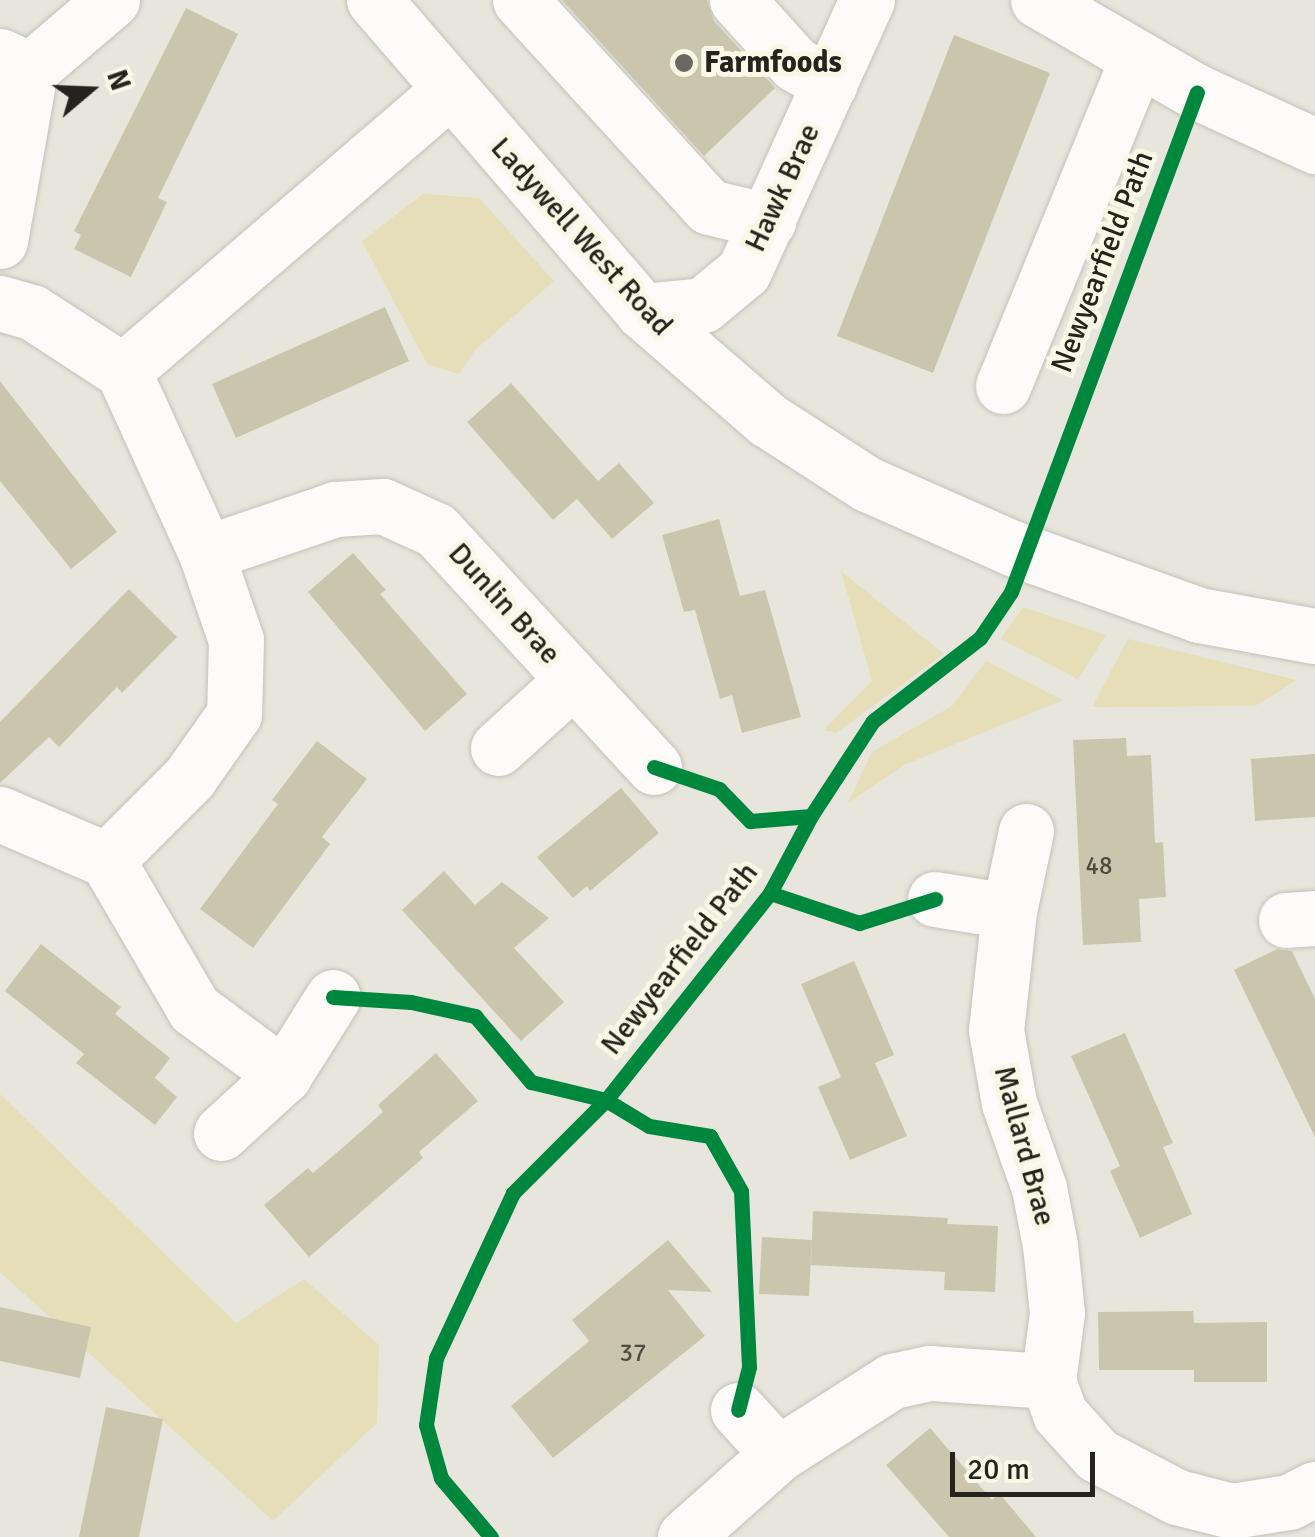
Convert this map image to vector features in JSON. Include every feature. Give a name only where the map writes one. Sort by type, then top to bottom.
[{"type":"street","points":[[0,241],[15,63],[112,0]]},
{"type":"street","name":"Ladywell West Road","points":[[374,0],[642,311],[744,403],[867,484],[1012,548],[1199,615],[1315,636]]},
{"type":"street","points":[[520,0],[708,207],[768,222]]},
{"type":"street","points":[[737,0],[795,64],[830,84]]},
{"type":"street","name":"Hawk Brae","points":[[642,311],[703,306],[744,271],[868,0]]},
{"type":"street","points":[[1038,0],[1197,92],[1315,146]]},
{"type":"street","points":[[1003,386],[1137,60]]},
{"type":"street","points":[[123,371],[450,90]]},
{"type":"street","points":[[0,303],[32,312],[123,371],[206,553],[236,640],[234,714],[188,778],[107,860]]},
{"type":"street","name":"Dunlin Brae","points":[[206,553],[335,509],[384,506],[436,530],[654,767]]},
{"type":"street","name":"Dunlin Brae","points":[[498,748],[572,680]]},
{"type":"street","points":[[0,814],[107,860],[194,1009],[284,1075]]},
{"type":"street","name":"Mallard Brae","points":[[1026,831],[1009,910],[996,1030],[1010,1103],[1038,1188],[1050,1246],[1057,1313],[1048,1381]]},
{"type":"street","points":[[935,899],[1009,910]]},
{"type":"street","points":[[221,1133],[284,1075],[334,996]]},
{"type":"street","points":[[685,1537],[778,1454],[892,1382],[930,1373],[1048,1381],[1060,1414],[1097,1455],[1232,1524],[1315,1489]]},
{"type":"street","points":[[738,1410],[778,1454]]},
{"type":"shaded area","points":[[423,194],[479,198],[554,281],[475,350],[459,374],[427,364],[362,241]]},
{"type":"shaded area","points":[[841,571],[944,654],[836,733],[824,730],[872,681]]},
{"type":"shaded area","points":[[1023,607],[1106,635],[1078,679],[1001,639]]},
{"type":"shaded area","points":[[1128,639],[1297,680],[1255,706],[1092,707]]},
{"type":"shaded area","points":[[986,661],[1063,700],[904,765],[847,804],[872,752],[952,706]]},
{"type":"shaded area","points":[[0,1094],[236,1323],[304,1279],[379,1345],[377,1423],[273,1521],[0,1272]]},
{"type":"building","name":"Farmfoods","points":[[562,0],[707,0],[714,21],[775,88],[704,156]]},
{"type":"building","points":[[186,8],[238,34],[158,198],[167,202],[131,277],[74,249],[81,235],[74,231]]},
{"type":"building","points":[[954,35],[1050,73],[933,373],[837,336]]},
{"type":"building","points":[[385,307],[409,361],[236,438],[212,384]]},
{"type":"building","points":[[0,381],[117,532],[71,569],[0,481]]},
{"type":"building","points":[[511,383],[598,481],[619,463],[654,503],[612,539],[577,499],[553,520],[467,422]]},
{"type":"building","points":[[719,519],[740,596],[765,590],[801,717],[742,733],[732,695],[720,699],[695,610],[684,612],[662,535]]},
{"type":"building","points":[[353,553],[386,590],[380,594],[467,694],[425,731],[308,592]]},
{"type":"building","points":[[129,589],[177,637],[122,693],[117,687],[59,747],[49,737],[0,783],[0,722]]},
{"type":"building","points":[[1126,738],[1127,756],[1151,755],[1155,843],[1163,842],[1166,897],[1139,899],[1141,942],[1083,945],[1073,740]]},
{"type":"building","points":[[317,741],[367,779],[322,837],[330,844],[253,948],[200,909],[278,804],[272,800]]},
{"type":"building","points":[[1315,754],[1315,817],[1255,821],[1251,759]]},
{"type":"building","points":[[621,788],[659,833],[590,891],[587,886],[573,898],[537,857]]},
{"type":"building","points":[[444,871],[475,905],[502,882],[549,918],[514,948],[564,1002],[521,1041],[402,910]]},
{"type":"building","points":[[41,944],[121,1007],[115,1014],[170,1058],[155,1078],[177,1097],[155,1125],[76,1063],[84,1054],[5,991]]},
{"type":"building","points":[[1277,949],[1292,951],[1315,999],[1315,1137],[1234,970]]},
{"type":"building","points":[[854,961],[894,1055],[875,1063],[907,1136],[850,1160],[818,1087],[841,1077],[801,984]]},
{"type":"building","points":[[1125,1033],[1173,1143],[1163,1147],[1192,1214],[1140,1238],[1110,1171],[1120,1166],[1071,1056]]},
{"type":"building","points":[[436,1053],[478,1101],[419,1152],[423,1158],[309,1257],[264,1205],[308,1168],[313,1173],[348,1143],[383,1112],[378,1105]]},
{"type":"building","points":[[813,1211],[948,1218],[947,1224],[998,1226],[995,1292],[944,1290],[945,1272],[811,1265]]},
{"type":"building","points":[[762,1237],[812,1240],[809,1296],[759,1294]]},
{"type":"building","points":[[668,1240],[712,1292],[668,1290],[705,1336],[553,1458],[511,1406],[589,1341],[572,1320]]},
{"type":"building","points":[[0,1307],[91,1327],[80,1378],[0,1361]]},
{"type":"building","points":[[1193,1311],[1194,1323],[1267,1322],[1267,1382],[1194,1382],[1194,1370],[1099,1370],[1098,1312]]},
{"type":"building","points":[[106,1407],[163,1419],[139,1537],[79,1537]]},
{"type":"building","points":[[930,1428],[992,1500],[999,1493],[1036,1537],[949,1537],[886,1465]]},
{"type":"cycle path","name":"Newyearfield Path","points":[[491,1537],[441,1478],[426,1425],[436,1358],[513,1193],[606,1100],[770,893],[811,816],[873,721],[980,638],[1011,592],[1197,92]]},
{"type":"cycle path","points":[[654,767],[719,789],[750,821],[811,816]]},
{"type":"cycle path","name":"Newyearfield Path","points":[[770,893],[859,923],[935,899]]},
{"type":"cycle path","points":[[333,997],[411,1002],[475,1016],[531,1082],[606,1100],[649,1126],[710,1136],[741,1191],[749,1367],[738,1410]]},
{"type":"place","name":"Farmfoods","points":[[684,63]]}]
